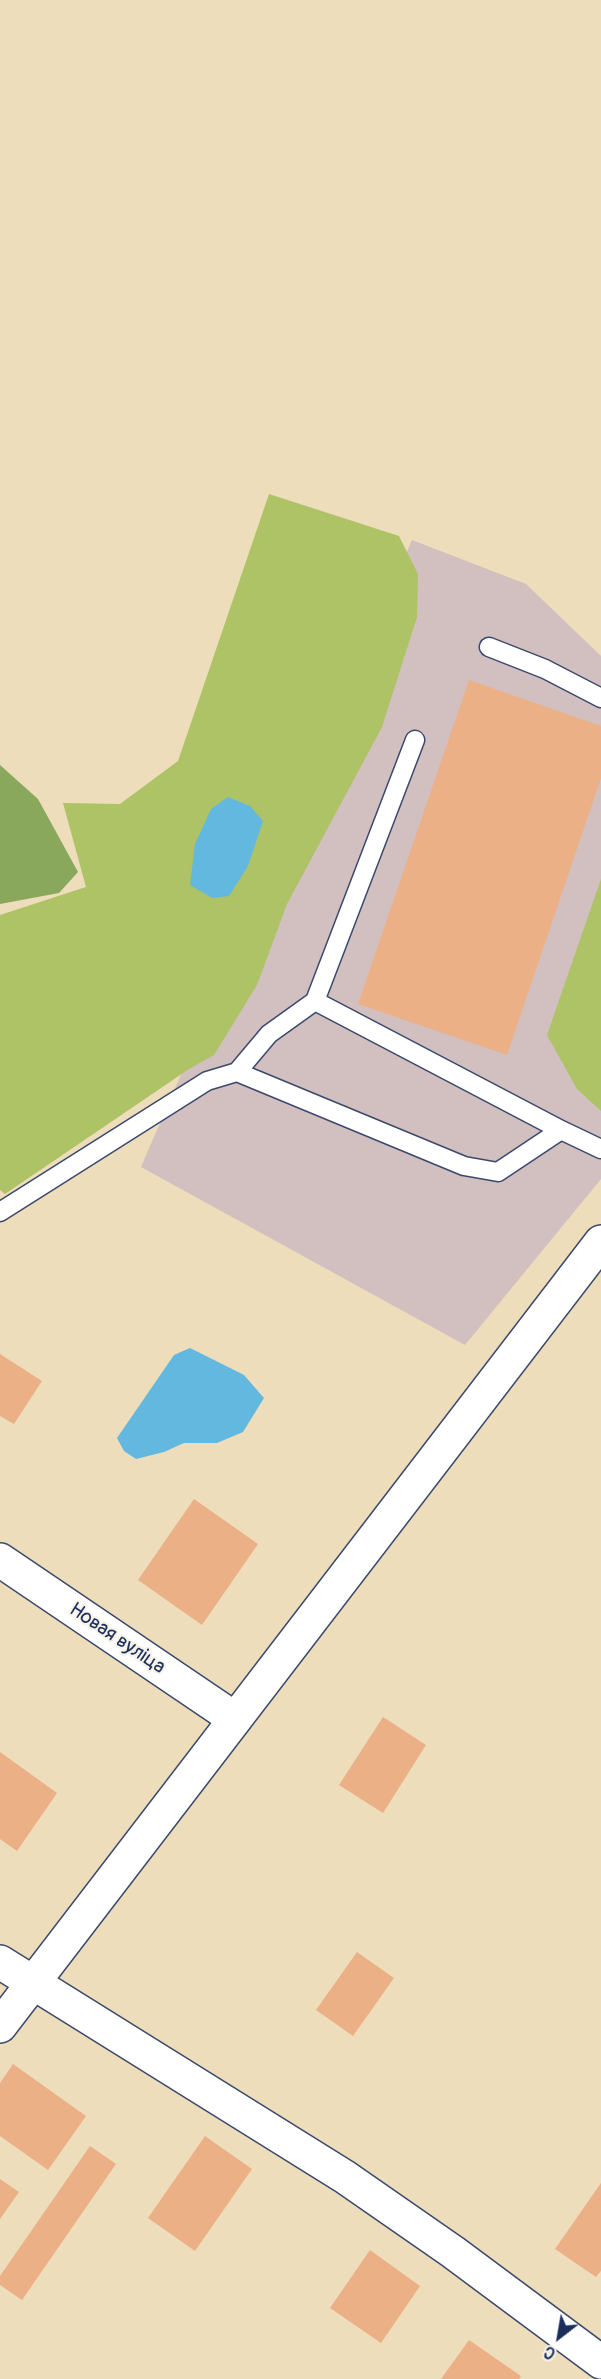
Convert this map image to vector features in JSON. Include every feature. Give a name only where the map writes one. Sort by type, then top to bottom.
[{"type":"street","points":[[0,2026],[601,1242]]},
{"type":"street","name":"Новая вуліца","points":[[0,1560],[235,1719]]},
{"type":"street","points":[[0,1962],[345,2177],[453,2252],[601,2362]]},
{"type":"lane","points":[[489,647],[545,669],[601,698]]},
{"type":"lane","points":[[0,1212],[207,1081],[237,1072],[269,1034],[315,1000],[414,741]]},
{"type":"lane","points":[[315,1000],[601,1149]]},
{"type":"lane","points":[[237,1072],[464,1166],[498,1172],[561,1130]]},
{"type":"shaded area","points":[[412,540],[526,584],[601,656],[601,1179],[465,1345],[141,1167]]},
{"type":"green space","points":[[269,494],[399,536],[418,574],[417,617],[382,727],[287,904],[257,985],[214,1055],[189,1069],[5,1194],[0,1190],[0,915],[86,887],[63,803],[120,804],[178,761]]},
{"type":"green space","points":[[0,765],[38,799],[78,872],[59,893],[0,904]]},
{"type":"green space","points":[[601,879],[601,1111],[577,1089],[547,1035]]},
{"type":"water","points":[[228,797],[250,806],[263,821],[248,866],[229,896],[212,898],[190,885],[195,844],[211,809]]},
{"type":"water","points":[[190,1348],[244,1375],[264,1398],[243,1432],[217,1443],[184,1443],[164,1452],[136,1459],[124,1451],[117,1438],[174,1355]]},
{"type":"building","points":[[469,680],[601,726],[601,778],[507,1055],[358,1004]]},
{"type":"building","points":[[0,1354],[42,1381],[14,1424],[0,1416]]},
{"type":"building","points":[[194,1499],[258,1544],[202,1625],[138,1580]]},
{"type":"building","points":[[383,1717],[426,1745],[383,1813],[339,1785]]},
{"type":"building","points":[[0,1752],[57,1793],[17,1851],[0,1839]]},
{"type":"building","points":[[357,1952],[394,1978],[353,2036],[316,2010]]},
{"type":"building","points":[[13,2064],[86,2116],[48,2170],[0,2136],[0,2083]]},
{"type":"building","points":[[205,2136],[252,2169],[195,2251],[148,2218]]},
{"type":"building","points":[[90,2146],[116,2164],[22,2300],[0,2285],[0,2276]]},
{"type":"building","points":[[0,2179],[19,2192],[0,2219]]},
{"type":"building","points":[[601,2183],[601,2271],[596,2277],[555,2249]]},
{"type":"building","points":[[370,2250],[420,2286],[381,2343],[330,2308]]},
{"type":"building","points":[[469,2340],[521,2376],[519,2379],[441,2379]]}]
